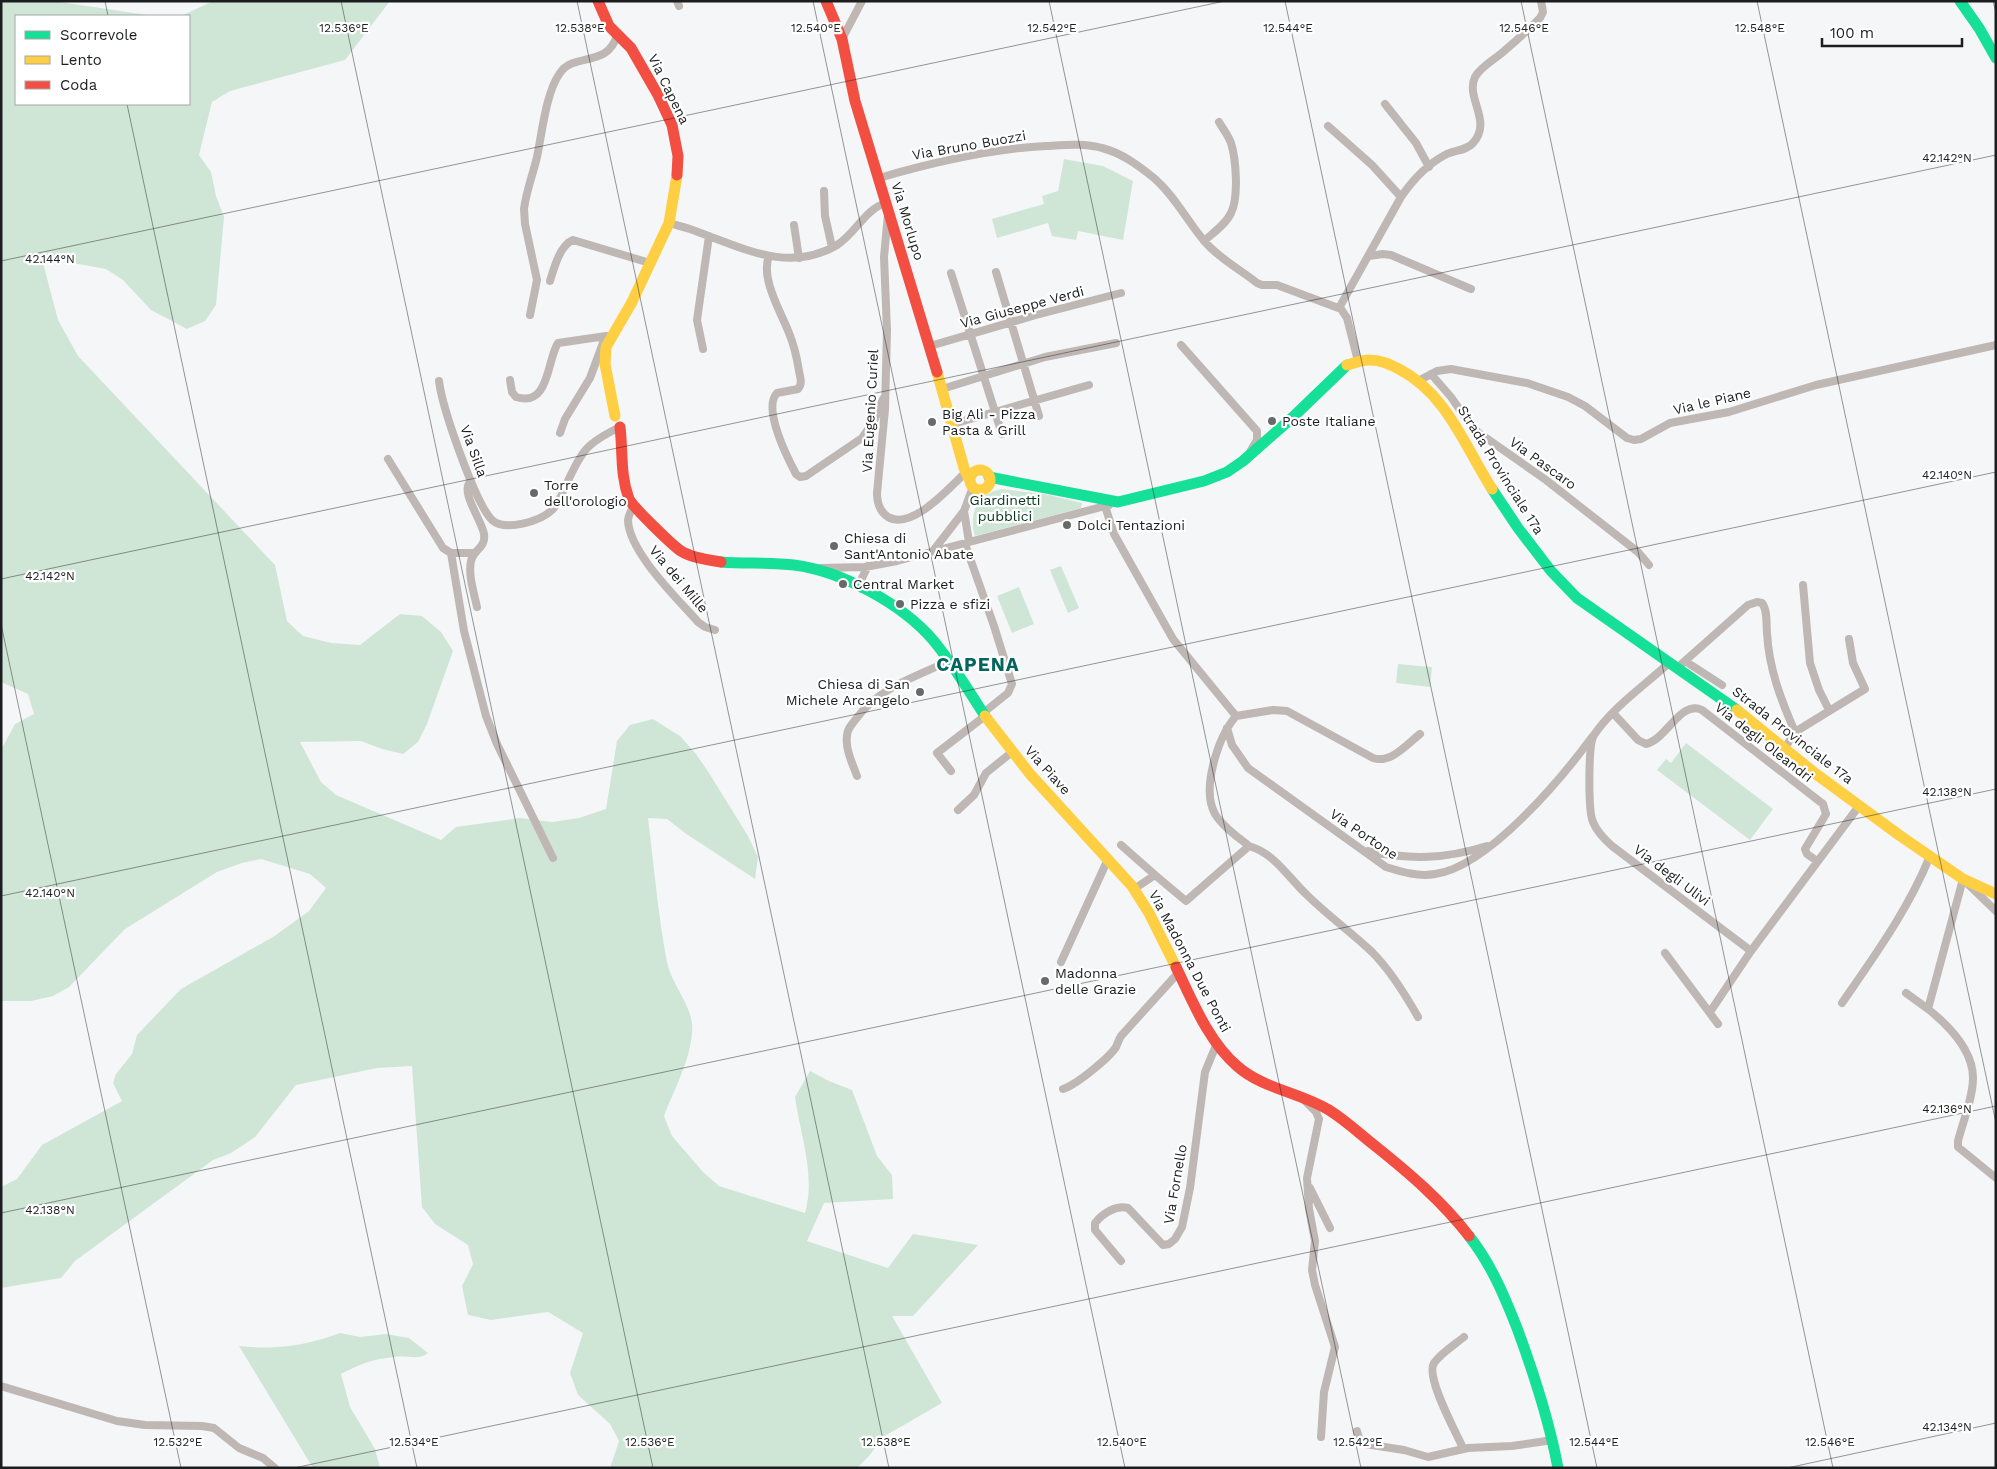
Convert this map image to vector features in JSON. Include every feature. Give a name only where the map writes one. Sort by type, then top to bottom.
[{"type":"main road","name":"Via Capena","points":[[598,1],[606,21],[631,48],[652,82],[669,116],[675,133],[678,164],[669,222],[625,314],[608,337]]},
{"type":"main road","name":"Via Morlupo","points":[[826,1],[842,39],[853,93],[970,480]]},
{"type":"main road","points":[[1960,1],[1979,28],[1996,58]]},
{"type":"main road","points":[[608,337],[605,349],[605,364],[619,425],[622,474],[627,494],[633,506]]},
{"type":"main road","name":"Strada Provinciale 17a","points":[[1358,361],[1373,360],[1386,362],[1420,380],[1448,412],[1512,520],[1551,572],[1583,604],[1681,664],[1816,774],[1859,806],[1963,879],[1996,894]]},
{"type":"main road","points":[[960,450],[986,474],[989,483],[985,488],[979,489],[970,480],[974,472],[986,474],[1118,502],[1218,476],[1243,461],[1294,417],[1338,372],[1358,361]]},
{"type":"main road","name":"Via Piave","points":[[633,506],[681,551],[714,560],[756,565],[789,565],[839,577],[913,620],[933,640],[984,715],[1012,752],[1135,889]]},
{"type":"main road","name":"Via Madonna Due Ponti","points":[[1135,889],[1198,1013],[1217,1043],[1236,1066],[1249,1078],[1301,1097],[1338,1116],[1422,1183],[1477,1246],[1491,1267],[1504,1294],[1538,1383],[1553,1440],[1558,1468]]},
{"type":"street","points":[[842,39],[862,1]]},
{"type":"street","points":[[1358,361],[1347,318],[1339,308],[1401,197],[1429,167],[1446,154],[1464,149],[1474,141],[1479,130],[1480,118],[1472,89],[1475,77],[1540,18],[1543,12],[1541,1]]},
{"type":"street","points":[[530,315],[536,293],[537,276],[524,209],[553,88],[559,73],[565,67],[604,53],[612,47],[617,35]]},
{"type":"street","points":[[1385,104],[1416,144],[1429,167]]},
{"type":"street","points":[[1204,241],[1228,219],[1235,200],[1233,150],[1230,139],[1219,122]]},
{"type":"street","points":[[1328,126],[1372,166],[1401,197]]},
{"type":"street","name":"Via Bruno Buozzi","points":[[879,178],[949,159],[1010,149],[1055,145],[1095,146],[1118,154],[1154,178],[1175,201],[1204,241],[1259,284],[1277,285],[1339,308]]},
{"type":"street","points":[[824,191],[825,216],[832,248]]},
{"type":"street","points":[[669,222],[749,251],[769,256],[799,258],[816,255],[832,248],[848,237],[873,210],[887,206]]},
{"type":"street","name":"Via Eugenio Curiel","points":[[887,206],[884,253],[887,330],[885,409],[877,493],[879,506],[889,517],[895,519],[915,515],[970,480]]},
{"type":"street","points":[[794,225],[799,258]]},
{"type":"street","points":[[703,349],[697,320],[709,236]]},
{"type":"street","points":[[550,281],[554,268],[565,247],[568,242],[574,240],[650,263]]},
{"type":"street","points":[[1369,256],[1391,255],[1471,289]]},
{"type":"street","points":[[769,256],[767,264],[768,276],[775,301],[792,341],[801,382],[798,389],[777,393],[773,401],[776,428],[796,474],[800,477],[806,476],[862,438],[874,421],[884,394]]},
{"type":"street","points":[[996,272],[1039,416]]},
{"type":"street","points":[[951,273],[1002,434]]},
{"type":"street","name":"Via Giuseppe Verdi","points":[[930,346],[1121,293]]},
{"type":"street","points":[[510,380],[511,389],[516,397],[533,396],[545,383],[558,343],[608,337]]},
{"type":"street","points":[[560,433],[565,419],[590,378],[608,337]]},
{"type":"street","points":[[942,389],[1053,355],[1116,343]]},
{"type":"street","points":[[1181,344],[1257,432],[1256,442],[1243,461]]},
{"type":"street","name":"Via le Piane","points":[[1420,380],[1443,370],[1456,369],[1541,387],[1585,406],[1627,438],[1634,440],[1645,438],[1670,423],[1729,412],[1840,379],[1996,345]]},
{"type":"street","name":"Via Pascaro","points":[[1431,374],[1479,434],[1546,480],[1638,552],[1649,564]]},
{"type":"street","name":"Via Silla","points":[[439,381],[443,402],[471,481],[490,517],[498,523],[510,525],[528,522],[548,513],[556,505],[579,457],[594,441],[619,425]]},
{"type":"street","points":[[952,424],[1089,385]]},
{"type":"street","points":[[388,459],[439,543],[451,553],[475,553]]},
{"type":"street","points":[[951,771],[934,756],[1008,693],[1012,684],[967,543],[964,511],[970,480]]},
{"type":"street","points":[[471,481],[467,485],[466,491],[482,525],[485,539],[482,548],[475,553],[471,562],[477,607]]},
{"type":"street","points":[[811,569],[868,566],[897,561],[1118,502]]},
{"type":"street","name":"Via dei Mille","points":[[633,506],[628,521],[633,540],[640,553],[698,622],[705,627],[715,630]]},
{"type":"street","points":[[1104,506],[1114,534],[1178,646],[1236,716]]},
{"type":"street","points":[[933,551],[964,511]]},
{"type":"street","points":[[945,534],[952,547]]},
{"type":"street","points":[[451,553],[464,631],[486,716],[497,744],[553,858]]},
{"type":"street","points":[[862,589],[862,578],[868,566]]},
{"type":"street","points":[[1803,585],[1810,663],[1819,690],[1829,710]]},
{"type":"street","points":[[1592,737],[1613,713],[1681,664],[1753,602],[1762,603],[1765,611],[1768,650],[1772,670],[1795,732]]},
{"type":"street","points":[[1785,748],[1795,732],[1865,690],[1853,663],[1849,639]]},
{"type":"street","points":[[857,776],[846,736],[848,730],[864,708],[886,691],[949,662]]},
{"type":"street","points":[[1681,664],[1722,685]]},
{"type":"street","name":"Via degli Oleandri","points":[[1613,713],[1638,740],[1646,744],[1656,739],[1687,710],[1694,707],[1702,710],[1823,804],[1826,814],[1805,849],[1807,854],[1818,861]]},
{"type":"street","points":[[1418,1017],[1396,982],[1372,953],[1311,899],[1274,860],[1261,850],[1249,846],[1220,820],[1211,802],[1211,782],[1220,743],[1227,728],[1236,716],[1284,710],[1380,760],[1392,756],[1420,734]]},
{"type":"street","name":"Via Portone","points":[[1227,728],[1232,745],[1248,768],[1386,867],[1407,874],[1436,874],[1475,857],[1547,794],[1592,737]]},
{"type":"street","name":"Via degli Ulivi","points":[[1592,737],[1590,813],[1598,833],[1612,846],[1751,951]]},
{"type":"street","points":[[958,810],[974,796],[986,773],[1012,752]]},
{"type":"street","points":[[1710,1012],[1751,951],[1859,806]]},
{"type":"street","points":[[1364,850],[1409,858],[1459,855],[1491,844]]},
{"type":"street","points":[[1121,845],[1186,901],[1249,846]]},
{"type":"street","points":[[1842,1003],[1891,932],[1914,894],[1930,856]]},
{"type":"street","points":[[1061,962],[1108,859]]},
{"type":"street","points":[[1135,889],[1155,875]]},
{"type":"street","points":[[1928,1009],[1963,879],[1996,911]]},
{"type":"street","points":[[1665,953],[1718,1024]]},
{"type":"street","points":[[1063,1088],[1077,1082],[1110,1054],[1116,1048],[1121,1036],[1178,974]]},
{"type":"street","points":[[1906,993],[1928,1009],[1953,1032],[1969,1059],[1972,1071],[1972,1088],[1958,1147],[1996,1178]]},
{"type":"street","name":"Via Fornello","points":[[1121,1261],[1094,1230],[1095,1223],[1107,1212],[1121,1207],[1128,1208],[1163,1245],[1171,1243],[1179,1234],[1190,1188],[1205,1072],[1217,1043]]},
{"type":"street","points":[[1301,1097],[1316,1112],[1319,1119],[1307,1178],[1309,1209],[1315,1241],[1312,1275],[1335,1347],[1324,1392],[1321,1436]]},
{"type":"street","points":[[1307,1178],[1314,1198],[1330,1228]]},
{"type":"street","points":[[1463,1448],[1434,1385],[1431,1370],[1438,1358],[1464,1337]]},
{"type":"street","points":[[1,1386],[117,1421],[145,1425],[214,1428],[239,1448],[263,1458],[275,1468]]},
{"type":"street","points":[[1357,1432],[1358,1438],[1365,1444],[1404,1450],[1428,1457],[1463,1448],[1512,1446],[1553,1440]]},
{"type":"green space","points":[[1,1],[53,1],[147,15],[15,15],[15,105],[190,105],[190,15],[183,15],[213,1],[390,1],[345,60],[230,91],[212,102],[199,155],[211,172],[216,196],[224,217],[216,305],[205,321],[187,329],[151,310],[123,280],[106,269],[41,255],[58,320],[78,356],[275,565],[287,621],[303,636],[331,643],[360,645],[400,614],[422,616],[441,632],[453,651],[427,724],[418,742],[403,754],[361,741],[300,742],[321,782],[336,795],[441,840],[456,827],[520,818],[552,822],[579,818],[606,809],[617,741],[630,725],[653,719],[680,736],[696,754],[748,836],[758,857],[755,879],[667,819],[648,818],[667,962],[673,980],[687,1006],[692,1024],[691,1044],[688,1054],[664,1116],[672,1136],[703,1172],[719,1186],[805,1213],[808,1199],[808,1170],[795,1097],[810,1071],[852,1090],[877,1156],[892,1175],[893,1199],[824,1203],[807,1241],[888,1268],[913,1234],[978,1245],[913,1316],[892,1316],[942,1403],[883,1437],[857,1468],[610,1468],[619,1441],[610,1424],[578,1395],[570,1373],[583,1333],[548,1312],[491,1320],[468,1315],[462,1286],[473,1264],[468,1245],[435,1224],[422,1207],[412,1066],[377,1068],[296,1085],[255,1137],[231,1153],[213,1160],[75,1261],[61,1278],[1,1288],[1,1187],[17,1179],[42,1145],[122,1101],[113,1083],[116,1074],[132,1054],[137,1035],[181,989],[273,937],[309,911],[326,888],[310,874],[261,859],[242,863],[217,872],[125,929],[69,987],[53,996],[31,1001],[1,1001],[1,750],[15,724],[34,714],[28,694],[1,682]]},
{"type":"green space","points":[[1064,159],[1103,166],[1133,181],[1123,240],[1078,231],[1076,240],[1052,236],[1048,223],[997,238],[992,219],[1044,204],[1042,196],[1058,191]]},
{"type":"green space","name":"Giardinetti pubblici","points":[[1003,489],[1049,495],[1082,503],[1081,508],[975,536],[973,519],[977,505],[987,494]]},
{"type":"green space","points":[[1061,566],[1079,608],[1068,613],[1050,570]]},
{"type":"green space","points":[[1019,587],[1034,624],[1012,633],[997,596]]},
{"type":"green space","points":[[1398,664],[1432,667],[1430,687],[1396,683]]},
{"type":"green space","points":[[1686,743],[1773,809],[1750,840],[1657,770],[1666,759],[1671,763]]},
{"type":"green space","points":[[340,1333],[360,1337],[386,1334],[409,1338],[428,1353],[420,1357],[386,1358],[373,1361],[341,1374],[350,1407],[375,1449],[380,1468],[313,1468],[239,1346],[290,1346]]},
{"type":"traffic: fast","points":[[1960,1],[1979,28],[1996,58]]},
{"type":"traffic: fast","points":[[989,477],[1118,502],[1204,481],[1227,472],[1243,461],[1293,417],[1347,365]]},
{"type":"traffic: fast","points":[[1492,489],[1518,528],[1551,571],[1577,598],[1737,710]]},
{"type":"traffic: fast","points":[[721,562],[785,564],[812,568],[832,574],[870,591],[905,614],[933,640],[954,668],[985,716]]},
{"type":"traffic: fast","points":[[1469,1236],[1490,1269],[1517,1328],[1540,1397],[1558,1468]]},
{"type":"traffic: slow","points":[[615,416],[605,364],[606,347],[632,302],[669,223],[677,175]]},
{"type":"traffic: slow","points":[[1347,365],[1364,360],[1377,361],[1395,367],[1416,380],[1442,406],[1492,489]]},
{"type":"traffic: slow","points":[[937,372],[964,468],[970,481]]},
{"type":"traffic: slow","points":[[980,470],[987,473],[990,480],[987,487],[980,490],[973,487],[970,480],[973,473],[980,470]]},
{"type":"traffic: slow","points":[[1737,710],[1816,774],[1899,835],[1963,879],[1996,894]]},
{"type":"traffic: slow","points":[[985,716],[1030,774],[1132,886],[1149,913],[1176,967]]},
{"type":"traffic: jam","points":[[598,1],[609,26],[631,48],[658,95],[672,125],[678,156],[677,175]]},
{"type":"traffic: jam","points":[[826,1],[842,39],[855,101],[937,372]]},
{"type":"traffic: jam","points":[[620,427],[624,481],[629,499],[653,526],[681,551],[695,557],[721,562]]},
{"type":"traffic: jam","points":[[1176,967],[1217,1045],[1237,1066],[1258,1080],[1318,1104],[1341,1118],[1425,1188],[1469,1236]]},
{"type":"place","name":"Poste Italiane","points":[[1272,421]]},
{"type":"place","name":"Big Alì - Pizza Pasta & Grill","points":[[932,422]]},
{"type":"place","name":"Torre dell'orologio","points":[[534,493]]},
{"type":"place","name":"Dolci Tentazioni","points":[[1067,525]]},
{"type":"place","name":"Chiesa di Sant'Antonio Abate","points":[[834,546]]},
{"type":"place","name":"Central Market","points":[[843,584]]},
{"type":"place","name":"Pizza e sfizi","points":[[900,604]]},
{"type":"place","name":"Chiesa di San Michele Arcangelo","points":[[920,692]]},
{"type":"place","name":"Madonna delle Grazie","points":[[1045,981]]},
{"type":"district","name":"CAPENA","points":[[978,664]]}]
